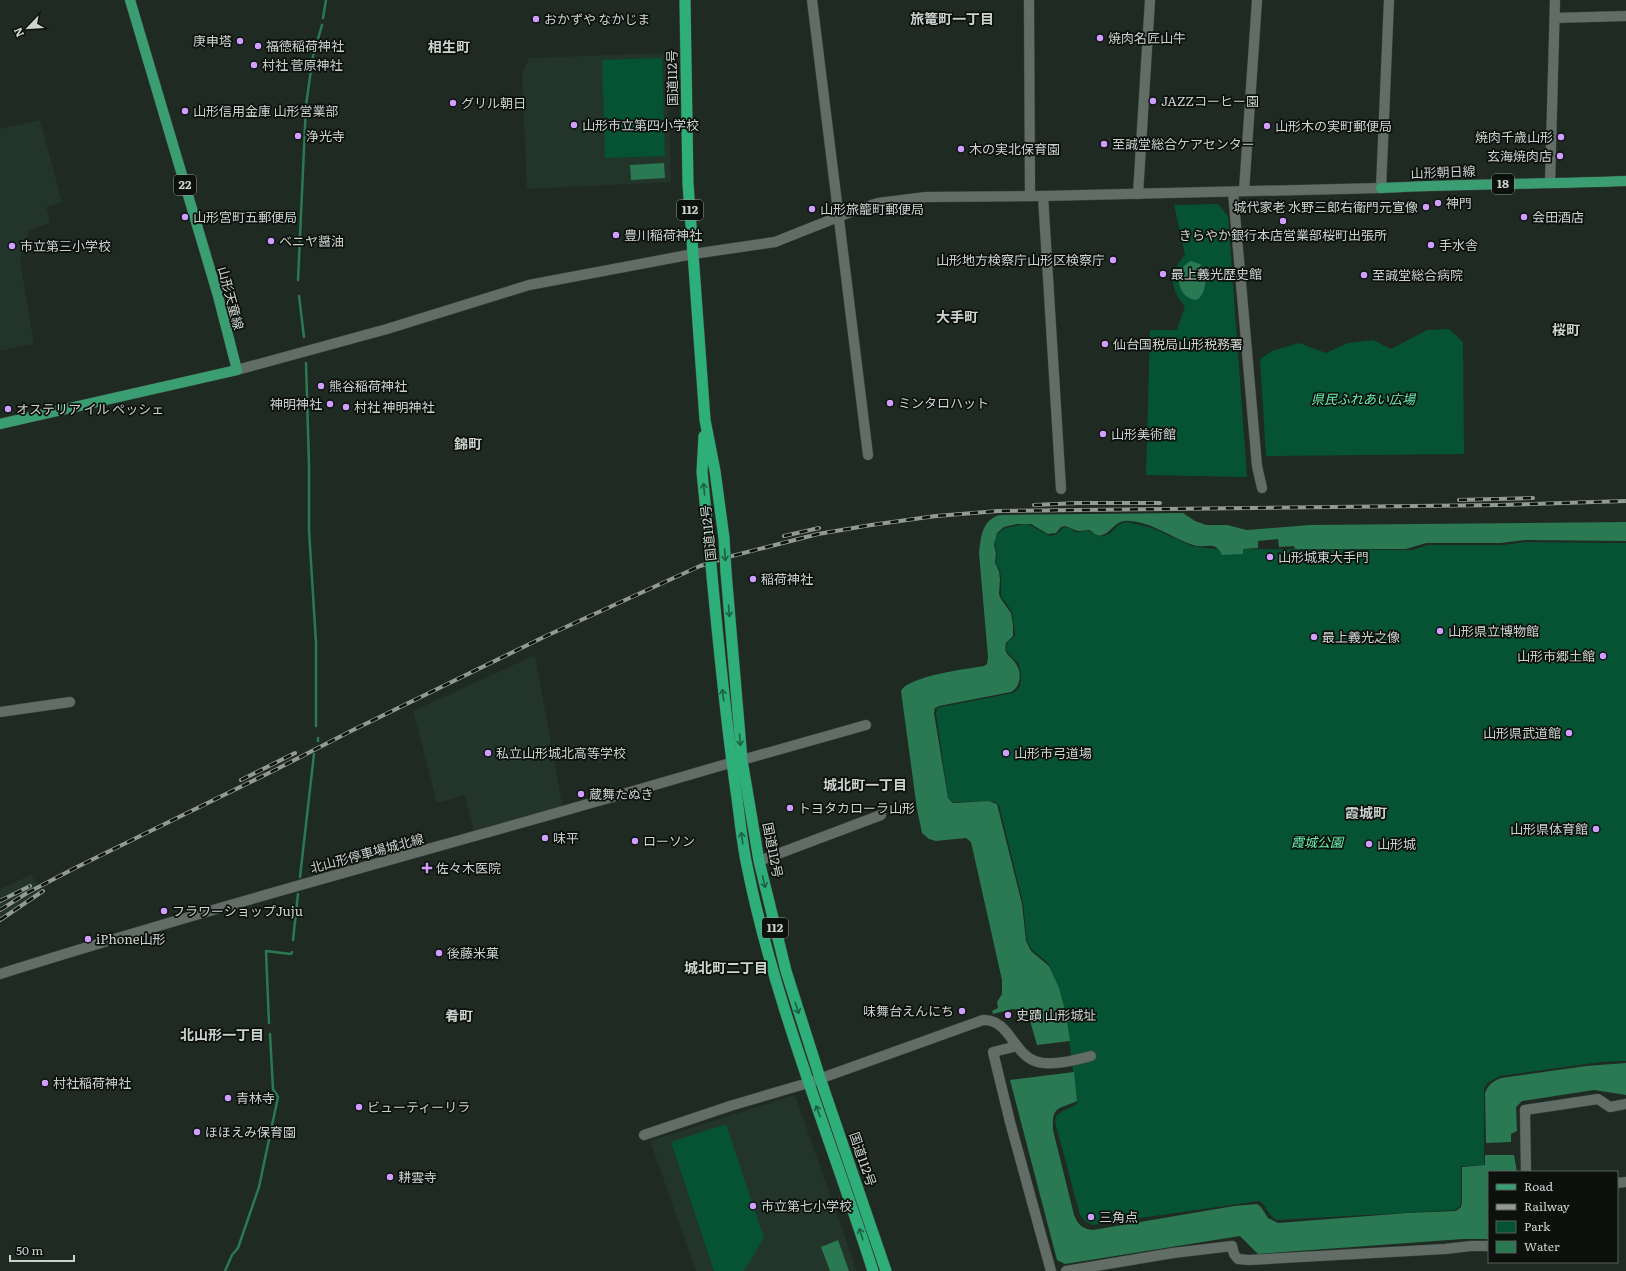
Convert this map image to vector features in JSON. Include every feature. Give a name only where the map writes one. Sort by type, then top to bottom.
[{"type":"highway","name":"国道112号","points":[[685,0],[688,184],[705,420],[715,471],[724,538],[736,761],[746,865],[774,976],[808,1083],[844,1182],[873,1271]]},
{"type":"highway","name":"国道112号","points":[[705,420],[702,472],[720,666],[736,761],[786,972],[820,1078],[886,1271]]},
{"type":"main road","name":"山形天童線","points":[[130,0],[216,289],[237,370]]},
{"type":"main road","name":"山形朝日線","points":[[1381,188],[1452,184],[1626,181]]},
{"type":"main road","points":[[0,424],[237,370]]},
{"type":"street","points":[[812,0],[837,218],[868,455]]},
{"type":"street","points":[[1029,0],[1030,196]]},
{"type":"street","points":[[1138,194],[1150,0]]},
{"type":"street","points":[[1244,191],[1257,0]]},
{"type":"street","points":[[237,370],[387,329],[529,286],[693,254],[775,242],[858,209],[878,203],[926,196],[1043,196],[1381,188],[1389,0]]},
{"type":"street","points":[[1550,183],[1555,0]]},
{"type":"street","points":[[1555,18],[1626,16]]},
{"type":"street","points":[[1233,192],[1257,466],[1262,488]]},
{"type":"street","points":[[1043,196],[1061,489]]},
{"type":"street","points":[[0,712],[70,702]]},
{"type":"street","name":"北山形停車場城北線","points":[[0,974],[80,949],[345,872],[566,812],[736,761],[866,725]]},
{"type":"street","points":[[759,861],[881,815]]},
{"type":"street","points":[[644,1135],[730,1106],[808,1083],[983,1020],[990,1020],[998,1023],[1028,1058],[1036,1062],[1070,1061],[1091,1056]]},
{"type":"street","points":[[1017,1046],[993,1052],[1010,1122],[1051,1271]]},
{"type":"street","points":[[1526,1171],[1525,1110],[1598,1099],[1610,1107],[1626,1104]]},
{"type":"street","points":[[1066,1271],[1173,1253],[1232,1246],[1234,1254],[1238,1259],[1275,1260],[1488,1246]]},
{"type":"shaded area","points":[[667,53],[671,182],[527,189],[522,74],[529,58]]},
{"type":"shaded area","name":"市立第三小学校","points":[[40,120],[62,202],[46,207],[50,223],[29,230],[20,261],[34,344],[0,351],[0,129]]},
{"type":"shaded area","name":"私立山形城北高等学校","points":[[535,655],[563,809],[474,832],[465,795],[437,803],[413,711]]},
{"type":"shaded area","points":[[31,875],[42,892],[0,924],[0,889]]},
{"type":"shaded area","name":"市立第七小学校","points":[[795,1095],[857,1271],[696,1271],[650,1141]]},
{"type":"green space","points":[[662,58],[665,156],[605,158],[602,60]]},
{"type":"green space","points":[[1218,204],[1228,216],[1247,477],[1146,475],[1150,330],[1177,330],[1185,306],[1176,293],[1173,280],[1176,268],[1185,255],[1174,205]]},
{"type":"green space","name":"県民ふれあい広場","points":[[1449,329],[1463,342],[1464,454],[1266,456],[1260,359],[1272,351],[1299,343],[1326,353],[1348,343],[1373,340],[1391,349],[1427,330]]},
{"type":"green space","name":"霞城公園","points":[[1127,522],[1152,528],[1192,546],[1216,549],[1412,550],[1429,545],[1503,545],[1526,542],[1626,543],[1626,1061],[1601,1062],[1500,1076],[1489,1082],[1484,1088],[1484,1165],[1461,1166],[1461,1202],[1460,1206],[1455,1210],[1277,1220],[1273,1218],[1264,1205],[1259,1201],[1092,1225],[1084,1220],[1080,1215],[1055,1122],[1056,1116],[1077,1104],[1066,1013],[1049,964],[1032,950],[1027,941],[1023,903],[999,805],[992,801],[953,802],[948,797],[936,713],[937,708],[1013,693],[1019,688],[1021,676],[1019,664],[1007,652],[1006,649],[1008,642],[1015,635],[1012,612],[1001,596],[1000,570],[996,564],[997,554],[995,539],[997,534],[1005,528],[1025,524],[1030,525],[1050,536],[1057,534],[1064,527],[1072,529],[1075,532],[1088,531],[1097,536],[1105,536],[1112,532],[1118,525]]},
{"type":"green space","points":[[726,1124],[764,1238],[744,1271],[714,1271],[671,1142]]},
{"type":"water","points":[[664,163],[665,178],[631,180],[630,165]]},
{"type":"water","points":[[1191,261],[1200,264],[1205,278],[1203,293],[1196,300],[1189,298],[1184,294],[1179,283],[1181,270]]},
{"type":"water","points":[[1183,513],[1195,521],[1206,525],[1227,525],[1247,530],[1309,525],[1626,522],[1626,541],[1525,540],[1501,543],[1426,543],[1406,549],[1295,549],[1294,546],[1279,547],[1278,539],[1258,541],[1258,548],[1243,549],[1243,554],[1222,555],[1219,550],[1213,546],[1193,545],[1154,527],[1137,522],[1124,521],[1105,534],[1101,535],[1096,535],[1089,530],[1078,531],[1065,526],[1061,527],[1056,533],[1048,534],[1031,524],[1017,524],[1004,527],[997,533],[994,544],[996,554],[995,563],[999,571],[999,594],[1011,613],[1013,625],[1013,636],[1006,643],[1005,647],[1008,655],[1018,667],[1020,675],[1019,683],[1011,692],[939,706],[935,708],[934,713],[948,798],[953,803],[989,801],[997,804],[1022,904],[1026,941],[1031,951],[1049,966],[1059,988],[1066,1014],[1070,1041],[1037,1045],[1027,1010],[1012,1009],[993,1014],[992,1011],[998,1008],[997,1002],[1002,994],[1002,980],[971,842],[966,838],[936,841],[929,839],[922,833],[917,809],[901,691],[906,686],[926,677],[984,666],[987,664],[988,657],[979,553],[982,535],[986,525],[994,517],[1000,515]]},
{"type":"water","points":[[1626,1063],[1626,1095],[1594,1090],[1522,1101],[1516,1107],[1517,1131],[1511,1134],[1511,1142],[1486,1143],[1485,1093],[1489,1086],[1496,1080],[1501,1078],[1586,1066]]},
{"type":"water","points":[[1074,1072],[1077,1101],[1057,1110],[1053,1122],[1053,1130],[1074,1215],[1081,1226],[1093,1230],[1234,1206],[1257,1204],[1261,1207],[1268,1218],[1278,1223],[1407,1213],[1456,1211],[1461,1207],[1462,1202],[1462,1167],[1485,1165],[1485,1155],[1514,1155],[1517,1171],[1488,1171],[1488,1239],[1463,1239],[1258,1254],[1240,1236],[1065,1264],[1057,1260],[1010,1080]]},
{"type":"water","points":[[838,1240],[849,1271],[830,1271],[821,1247]]},
{"type":"waterway","points":[[323,18],[326,0]]},
{"type":"waterway","points":[[298,280],[306,105],[313,56],[322,25]]},
{"type":"waterway","points":[[299,296],[304,337]]},
{"type":"waterway","points":[[306,363],[309,530],[316,643],[316,726]]},
{"type":"waterway","points":[[300,877],[314,754]]},
{"type":"waterway","points":[[293,940],[298,894]]},
{"type":"waterway","points":[[269,1023],[266,951],[291,954],[292,952]]},
{"type":"waterway","points":[[225,1271],[232,1255],[238,1248],[259,1187],[278,1097],[273,1089],[270,1034]]},
{"type":"railway","points":[[1459,500],[1533,498]]},
{"type":"railway","points":[[0,910],[27,893],[77,867],[546,636],[700,566],[728,557],[818,534],[936,516],[998,511],[1499,505],[1626,501]]},
{"type":"railway","points":[[1034,505],[1078,503],[1160,503]]},
{"type":"railway","points":[[784,536],[819,528]]},
{"type":"railway","points":[[241,780],[295,753]]},
{"type":"railway","points":[[0,901],[30,886]]},
{"type":"railway","points":[[0,920],[43,891]]},
{"type":"place","name":"おかずや なかじま","points":[[536,19]]},
{"type":"place","name":"焼肉名匠山牛","points":[[1100,38]]},
{"type":"place","name":"庚申塔","points":[[240,41]]},
{"type":"place","name":"福徳稲荷神社","points":[[258,46]]},
{"type":"place","name":"村社 菅原神社","points":[[254,65]]},
{"type":"place","name":"JAZZコーヒー園","points":[[1153,101]]},
{"type":"place","name":"グリル朝日","points":[[453,103]]},
{"type":"place","name":"山形信用金庫 山形営業部","points":[[185,111]]},
{"type":"place","name":"山形市立第四小学校","points":[[574,125]]},
{"type":"place","name":"山形木の実町郵便局","points":[[1267,126]]},
{"type":"place","name":"浄光寺","points":[[298,136]]},
{"type":"place","name":"焼肉千歳山形","points":[[1561,137]]},
{"type":"place","name":"至誠堂総合ケアセンター","points":[[1104,144]]},
{"type":"place","name":"木の実北保育園","points":[[961,149]]},
{"type":"place","name":"玄海焼肉店","points":[[1560,156]]},
{"type":"place","name":"神門","points":[[1438,203]]},
{"type":"place","name":"城代家老 水野三郎右衛門元宣像","points":[[1426,207]]},
{"type":"place","name":"山形旅籠町郵便局","points":[[812,209]]},
{"type":"place","name":"山形宮町五郵便局","points":[[185,217]]},
{"type":"place","name":"会田酒店","points":[[1524,217]]},
{"type":"place","name":"きらやか銀行本店営業部桜町出張所","points":[[1283,221]]},
{"type":"place","name":"豊川稲荷神社","points":[[616,235]]},
{"type":"place","name":"ベニヤ醤油","points":[[271,241]]},
{"type":"place","name":"手水舎","points":[[1431,245]]},
{"type":"place","name":"市立第三小学校","points":[[12,246]]},
{"type":"place","name":"山形地方検察庁山形区検察庁","points":[[1113,260]]},
{"type":"place","name":"最上義光歴史館","points":[[1163,274]]},
{"type":"place","name":"至誠堂総合病院","points":[[1364,275]]},
{"type":"place","name":"仙台国税局山形税務署","points":[[1105,344]]},
{"type":"place","name":"熊谷稲荷神社","points":[[321,386]]},
{"type":"place","name":"ミンタロハット","points":[[890,403]]},
{"type":"place","name":"神明神社","points":[[330,404]]},
{"type":"place","name":"村社 神明神社","points":[[346,407]]},
{"type":"place","name":"オステリア イル ペッシェ","points":[[8,409]]},
{"type":"place","name":"山形美術館","points":[[1103,434]]},
{"type":"place","name":"山形城東大手門","points":[[1270,557]]},
{"type":"place","name":"稲荷神社","points":[[753,579]]},
{"type":"place","name":"山形県立博物館","points":[[1440,631]]},
{"type":"place","name":"最上義光之像","points":[[1314,637]]},
{"type":"place","name":"山形市郷土館","points":[[1603,656]]},
{"type":"place","name":"山形県武道館","points":[[1569,733]]},
{"type":"place","name":"私立山形城北高等学校","points":[[488,753]]},
{"type":"place","name":"山形市弓道場","points":[[1006,753]]},
{"type":"place","name":"蔵舞たぬき","points":[[581,794]]},
{"type":"place","name":"トヨタカローラ山形","points":[[790,808]]},
{"type":"place","name":"山形県体育館","points":[[1596,829]]},
{"type":"place","name":"味平","points":[[545,838]]},
{"type":"place","name":"ローソン","points":[[635,841]]},
{"type":"place","name":"山形城","points":[[1369,844]]},
{"type":"place","name":"佐々木医院","points":[[427,868]]},
{"type":"place","name":"フラワーショップJuju","points":[[164,911]]},
{"type":"place","name":"iPhone山形","points":[[88,939]]},
{"type":"place","name":"後藤米菓","points":[[439,953]]},
{"type":"place","name":"味舞台えんにち","points":[[962,1011]]},
{"type":"place","name":"史蹟 山形城址","points":[[1008,1015]]},
{"type":"place","name":"村社稲荷神社","points":[[45,1083]]},
{"type":"place","name":"青林寺","points":[[228,1098]]},
{"type":"place","name":"ビューティーリラ","points":[[359,1107]]},
{"type":"place","name":"ほほえみ保育園","points":[[197,1132]]},
{"type":"place","name":"耕雲寺","points":[[390,1177]]},
{"type":"place","name":"市立第七小学校","points":[[753,1206]]},
{"type":"place","name":"三角点","points":[[1091,1217]]},
{"type":"district","name":"旅篭町一丁目","points":[[952,19]]},
{"type":"district","name":"相生町","points":[[449,47]]},
{"type":"district","name":"大手町","points":[[957,317]]},
{"type":"district","name":"桜町","points":[[1566,330]]},
{"type":"district","name":"錦町","points":[[468,444]]},
{"type":"district","name":"城北町一丁目","points":[[865,785]]},
{"type":"district","name":"霞城町","points":[[1366,813]]},
{"type":"district","name":"城北町二丁目","points":[[726,968]]},
{"type":"district","name":"肴町","points":[[459,1016]]},
{"type":"district","name":"北山形一丁目","points":[[222,1035]]}]
